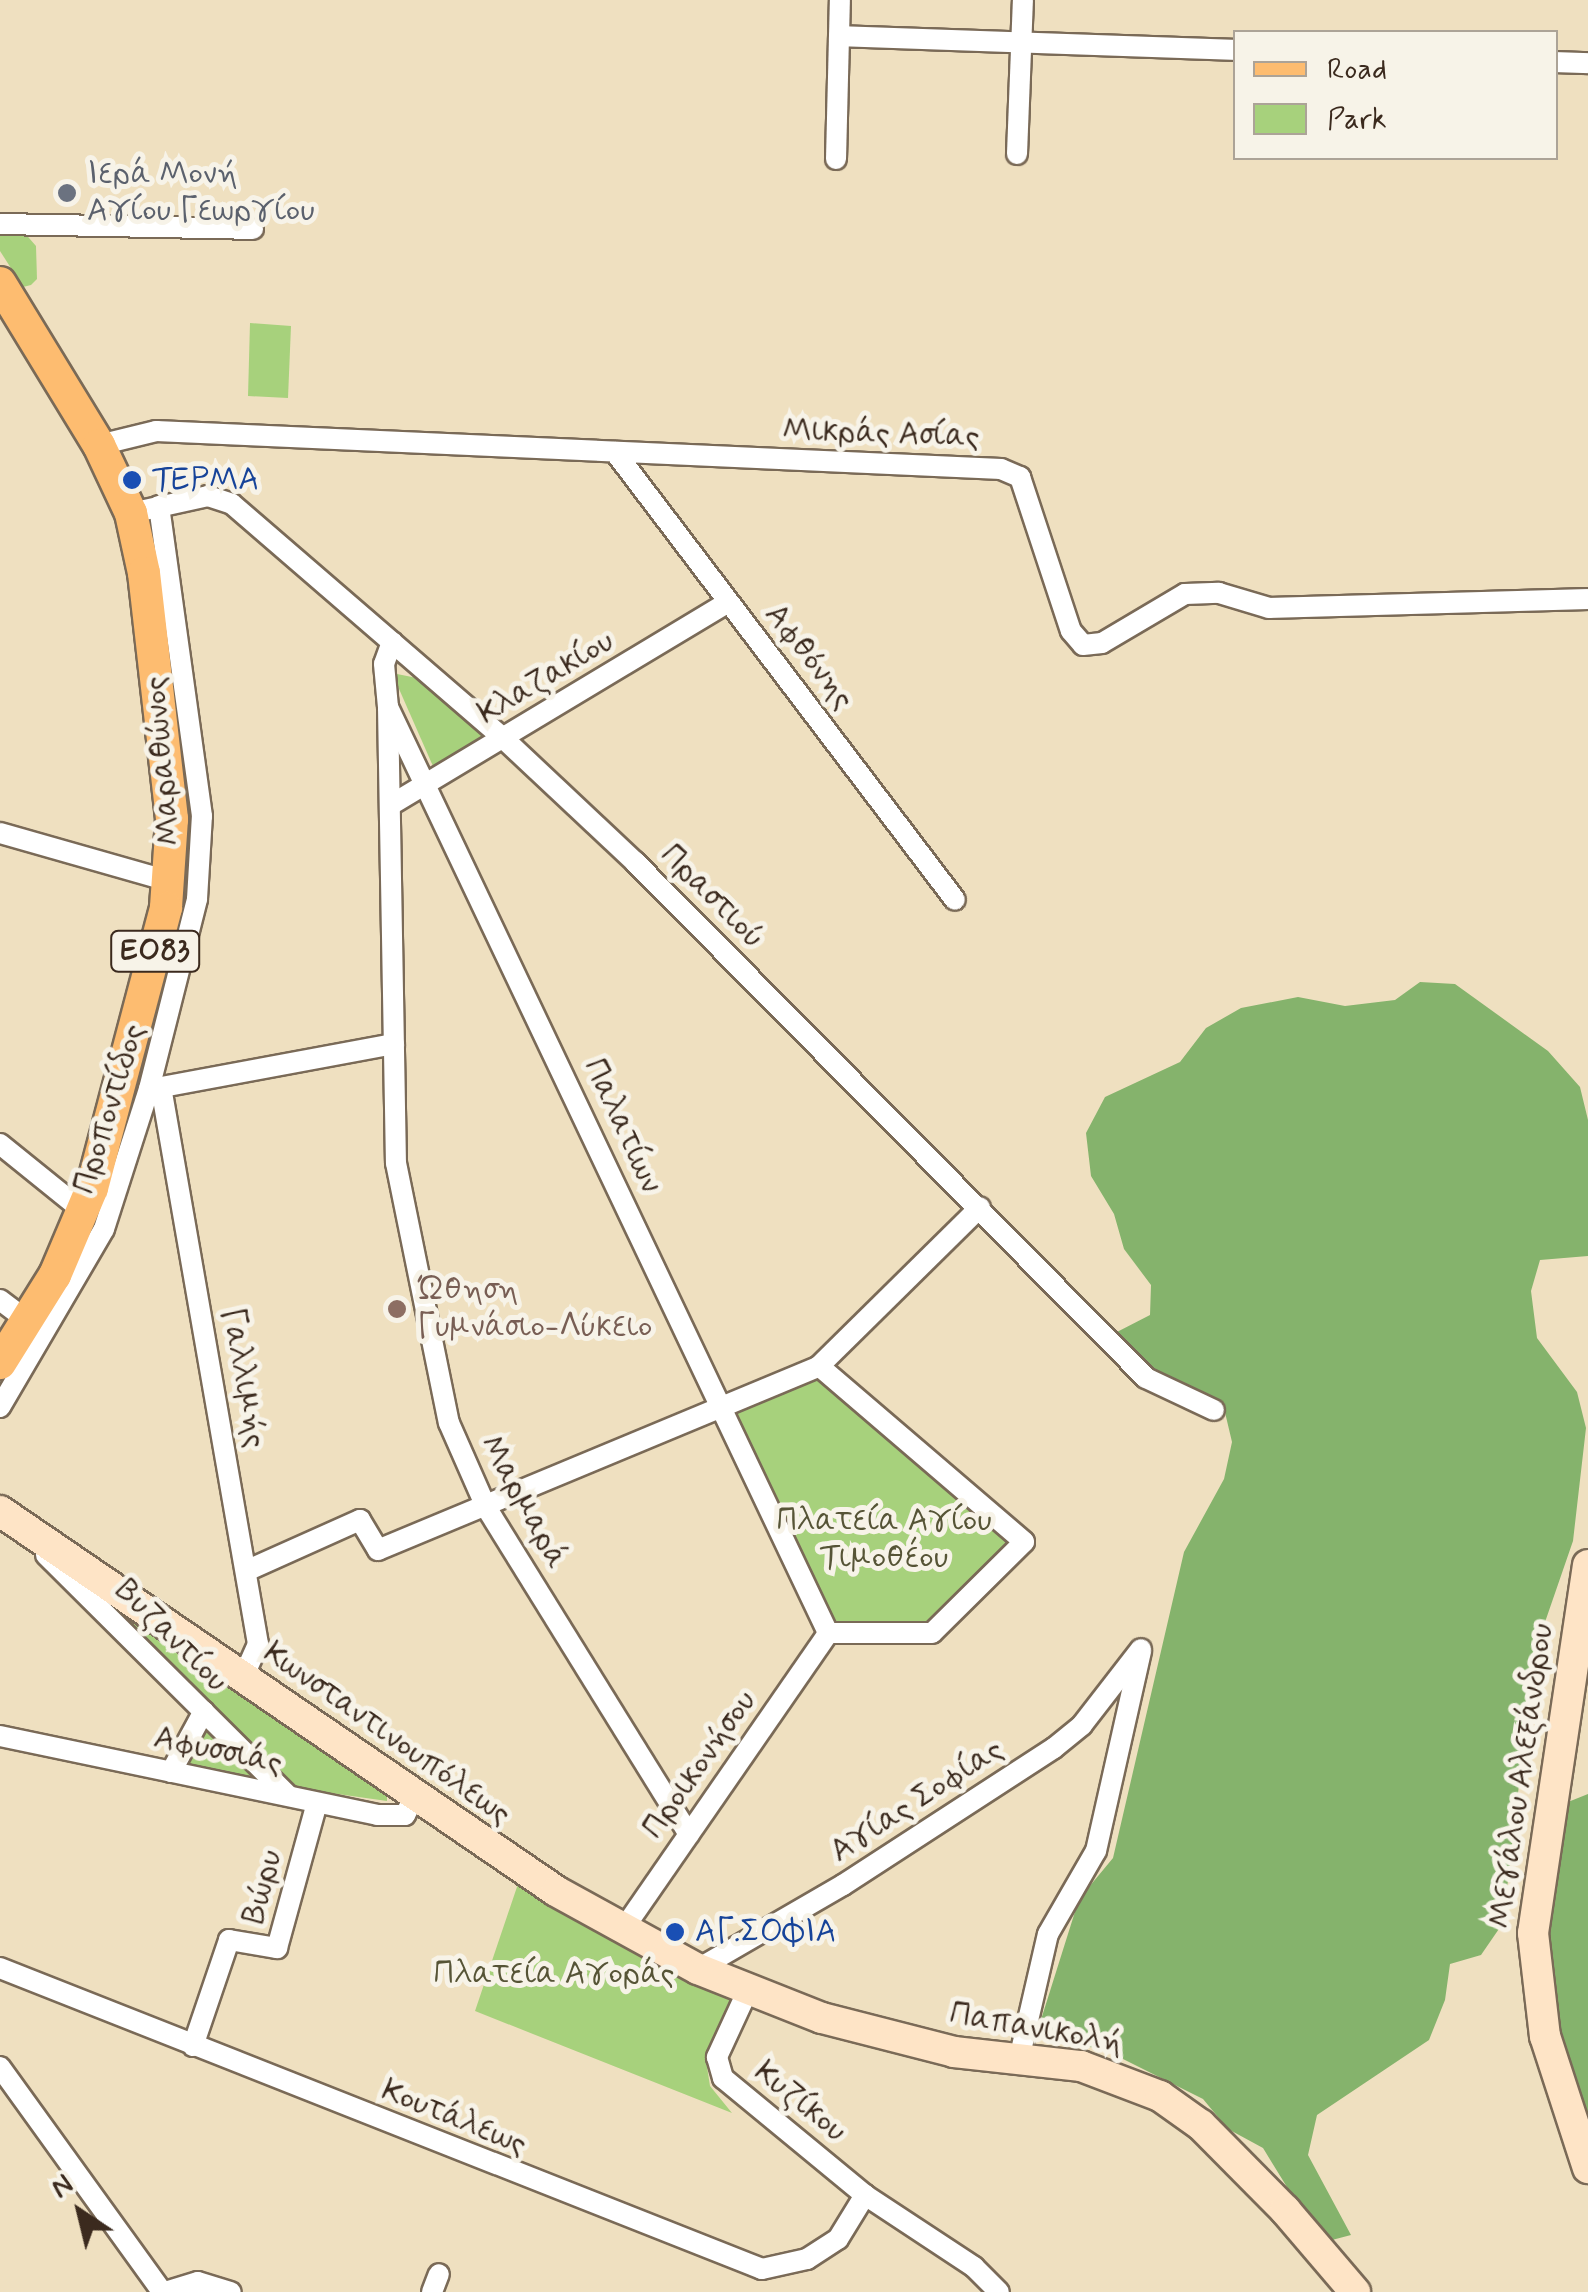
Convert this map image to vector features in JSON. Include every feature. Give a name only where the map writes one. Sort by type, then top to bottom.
[{"type":"main road","name":"Μαραθώνος","points":[[0,283],[98,445],[145,509],[170,782],[169,881],[128,1067],[83,1212],[0,1363]]},
{"type":"street","points":[[836,159],[840,0]]},
{"type":"street","points":[[1016,154],[1023,0]]},
{"type":"street","points":[[839,36],[1233,50]]},
{"type":"street","points":[[1558,62],[1588,63]]},
{"type":"street","points":[[0,224],[254,229]]},
{"type":"street","name":"Μικράς Ασίας","points":[[98,445],[156,430],[1001,469],[1020,477],[1072,631],[1084,646],[1102,643],[1185,594],[1220,593],[1269,608],[1588,599]]},
{"type":"street","name":"Αφθόνης","points":[[616,452],[955,900]]},
{"type":"street","points":[[645,490],[657,455]]},
{"type":"street","name":"Πραστιού","points":[[145,509],[208,496],[232,504],[504,739],[980,1207],[1146,1378],[1214,1410]]},
{"type":"street","name":"Προποντίδος","points":[[0,1407],[104,1229],[155,1088],[197,900],[202,816],[145,509]]},
{"type":"street","name":"Κλαζακίου","points":[[394,803],[727,602]]},
{"type":"street","name":"Παλατίων","points":[[392,642],[384,664],[388,707],[429,783],[828,1633]]},
{"type":"street","name":"Μαρμαρά","points":[[388,707],[394,803],[396,1163],[449,1423],[486,1507],[689,1834]]},
{"type":"street","points":[[0,833],[169,881]]},
{"type":"street","points":[[155,1088],[394,1044]]},
{"type":"street","name":"Γαλλιμής","points":[[155,1088],[258,1644],[243,1678]]},
{"type":"street","points":[[0,1144],[83,1212]]},
{"type":"street","points":[[246,1571],[360,1520],[378,1550],[819,1366],[980,1207]]},
{"type":"street","points":[[0,1300],[27,1320]]},
{"type":"street","points":[[819,1366],[1024,1542],[932,1633],[828,1633]]},
{"type":"street","name":"Κωνσταντινουπόλεως","points":[[5,1514],[414,1797],[622,1931],[747,1992]]},
{"type":"street","name":"Βυζαντίου","points":[[5,1514],[289,1797]]},
{"type":"street","name":"Μεγάλου Αλεξάνδρου","points":[[1588,1566],[1533,1934],[1545,2036],[1588,2168]]},
{"type":"street","name":"Προικονήσου","points":[[622,1931],[828,1633]]},
{"type":"street","name":"Αγίας Σοφίας","points":[[698,1969],[844,1885],[1054,1748],[1082,1725],[1141,1649],[1096,1851],[1048,1934],[1020,2056]]},
{"type":"street","points":[[171,1772],[204,1711]]},
{"type":"street","name":"Αφυσσιάς","points":[[0,1736],[318,1803],[405,1814],[414,1797]]},
{"type":"street","name":"Βώρυ","points":[[193,2046],[229,1940],[278,1948],[318,1803]]},
{"type":"street","name":"Κουτάλεως","points":[[0,1968],[762,2269],[808,2259],[838,2239],[865,2195]]},
{"type":"street","name":"Παπανικολή","points":[[747,1992],[954,2052],[1020,2056],[1081,2066],[1160,2096],[1201,2125],[1274,2198],[1355,2292]]},
{"type":"street","name":"Κυζίκου","points":[[747,1992],[716,2066],[865,2195]]},
{"type":"street","points":[[0,2068],[164,2292],[198,2282],[231,2292]]},
{"type":"street","points":[[865,2195],[974,2266],[999,2292]]},
{"type":"green space","points":[[0,229],[22,230],[36,246],[37,279],[31,285],[23,287],[0,251]]},
{"type":"green space","points":[[250,323],[291,326],[288,398],[248,396]]},
{"type":"green space","points":[[392,673],[427,680],[495,739],[436,773]]},
{"type":"green space","points":[[1420,982],[1455,984],[1548,1051],[1580,1087],[1588,1120],[1588,1256],[1540,1260],[1531,1291],[1537,1338],[1577,1392],[1586,1428],[1573,1541],[1544,1625],[1528,1707],[1503,1923],[1481,1955],[1450,1964],[1445,2000],[1429,2040],[1317,2115],[1308,2155],[1351,2235],[1332,2240],[1303,2213],[1263,2148],[1228,2129],[1203,2099],[1103,2049],[1062,2043],[1039,2026],[1079,1899],[1113,1858],[1184,1552],[1224,1479],[1232,1442],[1223,1404],[1179,1390],[1115,1333],[1150,1315],[1151,1285],[1124,1249],[1114,1214],[1091,1176],[1086,1133],[1105,1097],[1180,1062],[1206,1028],[1241,1008],[1298,997],[1345,1006],[1395,1000]]},
{"type":"green space","name":"Πλατεία Αγίου Τιμοθέου","points":[[817,1373],[1013,1541],[928,1626],[832,1625],[730,1412]]},
{"type":"green space","points":[[86,1582],[387,1793],[387,1801],[295,1788]]},
{"type":"green space","points":[[204,1725],[267,1789],[178,1769]]},
{"type":"green space","points":[[1588,1794],[1588,2140],[1568,2082],[1549,1939],[1563,1804]]},
{"type":"green space","name":"Πλατεία Αγοράς","points":[[520,1878],[732,1997],[705,2054],[710,2086],[732,2113],[475,2011]]},
{"type":"place","name":"Ιερά Μονή Αγίου Γεωργίου","points":[[67,193]]},
{"type":"place","name":"ΤΕΡΜΑ","points":[[132,480]]},
{"type":"place","name":"Ώθηση Γυμνάσιο-Λύκειο","points":[[397,1309]]},
{"type":"place","name":"ΑΓ.ΣΟΦΙΑ","points":[[675,1932]]}]
